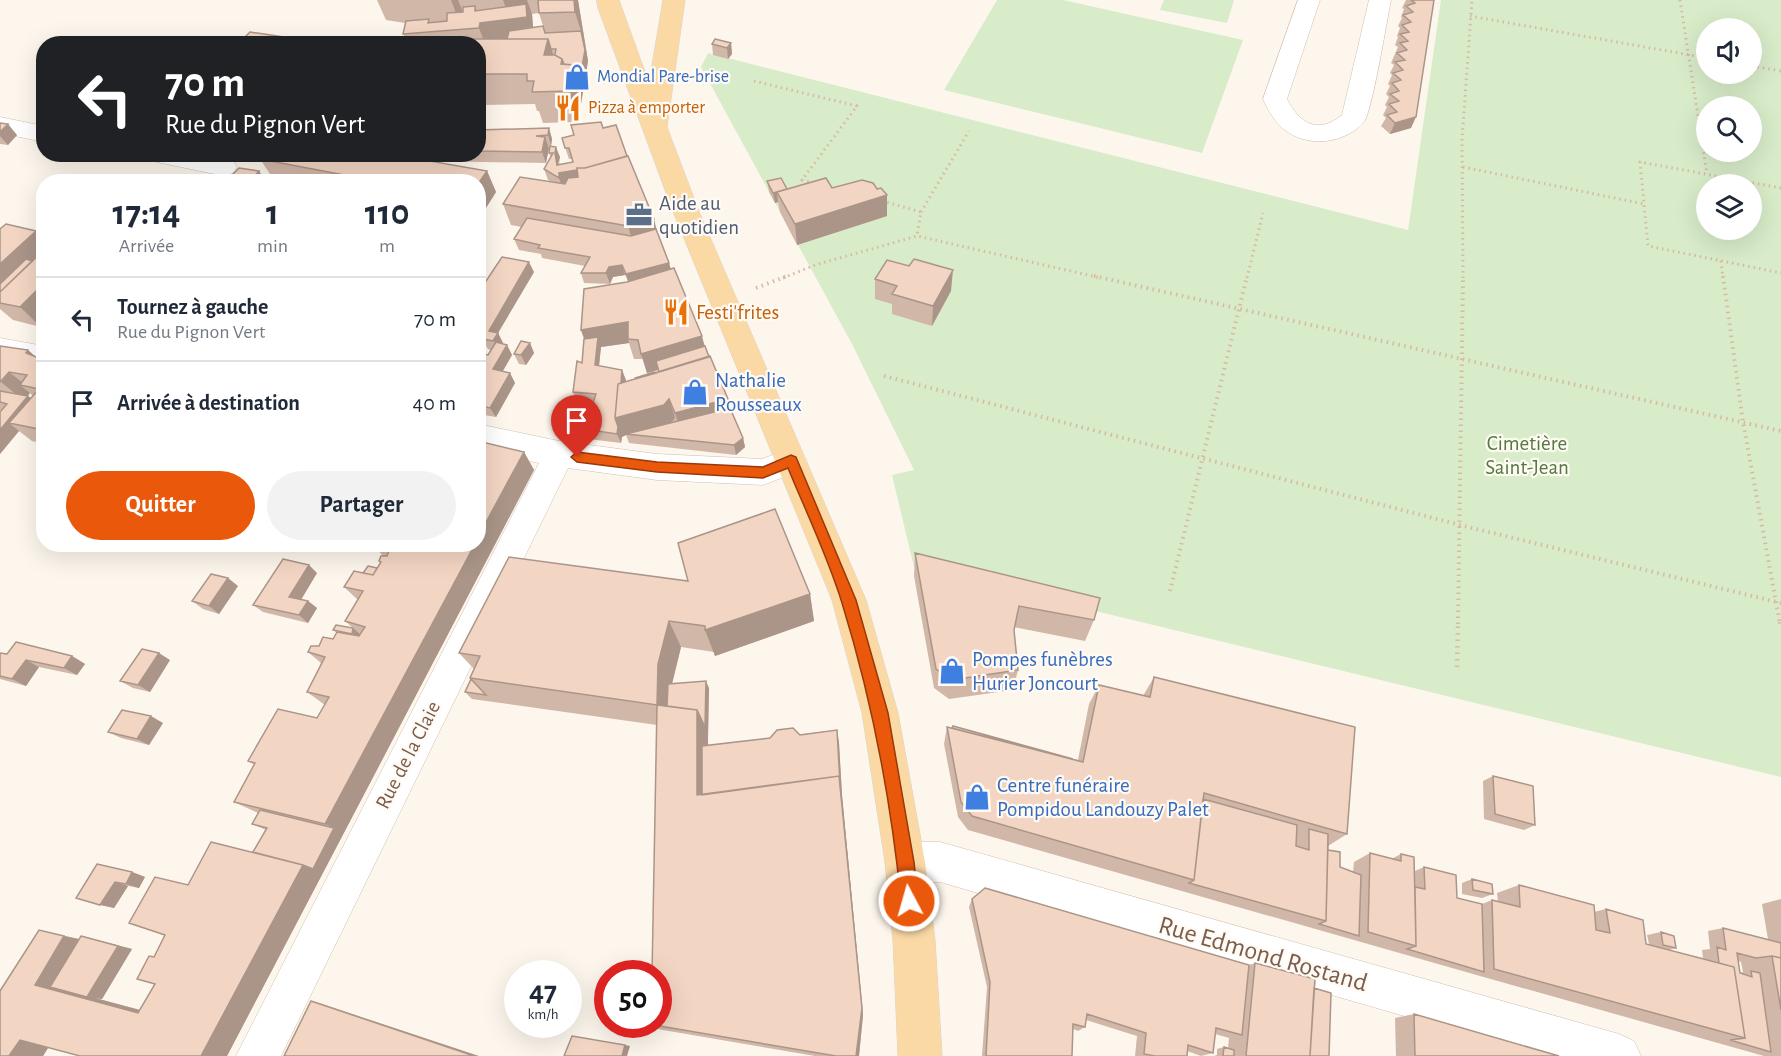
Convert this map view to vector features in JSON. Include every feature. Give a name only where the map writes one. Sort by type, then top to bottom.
[{"type":"main road","points":[[608,0],[609,8],[685,209],[849,600],[880,713],[905,862],[914,940],[920,1056]]},
{"type":"main road","points":[[654,128],[674,0]]},
{"type":"street","points":[[1310,0],[1275,99],[1280,114],[1292,124],[1310,132],[1327,134],[1345,128],[1354,118],[1380,0]]},
{"type":"street","points":[[0,125],[36,132]]},
{"type":"street","points":[[198,162],[224,167]]},
{"type":"street","points":[[0,350],[36,356]]},
{"type":"street","points":[[486,440],[559,454],[657,467],[763,472],[791,461]]},
{"type":"street","name":"Rue de la Claie","points":[[258,1056],[559,454]]},
{"type":"street","name":"Rue Edmond Rostand","points":[[905,862],[940,862],[1619,1056]]},
{"type":"path","points":[[1457,667],[1463,359],[1463,166],[1472,0]]},
{"type":"path","points":[[1680,0],[1707,174],[1640,162],[1648,246],[1781,273]]},
{"type":"path","points":[[1470,16],[1696,56]]},
{"type":"path","points":[[1762,68],[1781,71]]},
{"type":"path","points":[[754,81],[857,106],[802,180],[824,186]]},
{"type":"path","points":[[917,236],[921,212],[969,131]]},
{"type":"path","points":[[1463,166],[1644,204]]},
{"type":"path","points":[[1762,184],[1781,188]]},
{"type":"path","points":[[878,200],[921,212]]},
{"type":"path","points":[[1170,591],[1263,213]]},
{"type":"path","points":[[779,279],[917,236],[1781,431]]},
{"type":"path","points":[[1721,261],[1743,422],[1779,602],[1781,627]]},
{"type":"path","points":[[884,376],[1460,525],[1779,602]]},
{"type":"green space","points":[[997,0],[1063,0],[1243,40],[1202,153],[944,90]]},
{"type":"green space","points":[[1164,0],[1234,0],[1227,23],[1160,10]]},
{"type":"green space","name":"Cimetière Saint-Jean","points":[[1441,0],[1781,0],[1781,777],[914,567],[892,475],[914,470],[852,344],[701,67],[708,53],[1408,230]]},
{"type":"building","points":[[538,0],[574,0],[575,12],[539,13]]},
{"type":"building","points":[[1411,0],[1434,0],[1416,117],[1395,123],[1387,115],[1397,112],[1389,104],[1399,101],[1390,94],[1399,91],[1392,83],[1401,80],[1393,73],[1403,70],[1395,62],[1405,60],[1397,53],[1407,50],[1400,43],[1408,41],[1400,34],[1409,32],[1402,25],[1411,22],[1403,15],[1413,12],[1406,6],[1415,3]]},
{"type":"building","points":[[526,4],[527,17],[480,23],[479,28],[403,34],[406,21],[429,19],[428,23],[447,21],[447,13],[463,12],[463,7],[475,6],[475,11]]},
{"type":"building","points":[[543,26],[545,33],[581,31],[585,50],[579,84],[573,65],[564,64],[562,59],[555,55],[556,49],[551,49],[548,39],[507,39],[509,31]]},
{"type":"building","points":[[250,32],[277,36],[246,36]]},
{"type":"building","points":[[486,39],[548,39],[544,55],[555,55],[562,59],[561,64],[573,65],[569,91],[532,92],[534,81],[527,81],[527,74],[486,74]]},
{"type":"building","points":[[715,39],[731,43],[727,48],[712,44]]},
{"type":"building","points":[[601,122],[603,128],[616,125],[627,156],[559,173],[559,178],[544,169],[553,153],[549,153],[550,146],[556,147],[557,165],[573,162],[569,148],[565,148],[562,138],[574,135],[571,125]]},
{"type":"building","points":[[0,123],[8,124],[0,132]]},
{"type":"building","points":[[549,128],[548,135],[536,136],[545,137],[542,152],[486,151],[486,130]]},
{"type":"building","points":[[628,156],[654,219],[628,226],[503,204],[520,177],[565,184],[568,178],[578,177],[577,168],[585,168]]},
{"type":"building","points":[[276,162],[435,162],[487,171],[485,174],[339,174]]},
{"type":"building","points":[[239,168],[259,171],[256,174],[233,174]]},
{"type":"building","points":[[781,178],[787,189],[773,193],[767,181]]},
{"type":"building","points":[[826,178],[832,188],[862,180],[873,183],[877,189],[881,188],[887,195],[795,224],[777,192]]},
{"type":"building","points":[[527,218],[631,236],[656,229],[669,263],[626,274],[622,265],[609,267],[606,273],[581,273],[590,257],[538,248],[540,245],[514,239]]},
{"type":"building","points":[[6,224],[36,231],[0,264],[0,229]]},
{"type":"building","points":[[502,257],[529,262],[489,331],[498,333],[493,341],[486,340],[486,281]]},
{"type":"building","points":[[36,258],[36,291],[20,307],[0,303],[0,292]]},
{"type":"building","points":[[26,259],[32,261],[0,292],[0,284]]},
{"type":"building","points":[[914,259],[953,270],[933,306],[892,294],[897,286],[875,279],[887,260],[909,266]]},
{"type":"building","points":[[674,268],[702,336],[641,354],[638,340],[628,339],[628,322],[581,330],[584,289],[627,282]]},
{"type":"building","points":[[598,337],[595,365],[622,370],[621,383],[618,384],[615,418],[618,427],[617,434],[584,429],[596,394],[573,392],[577,361],[582,363],[584,339]]},
{"type":"building","points":[[521,341],[530,343],[521,355],[514,354]]},
{"type":"building","points":[[496,342],[507,345],[493,369],[510,373],[490,408],[486,407],[486,355],[488,355]]},
{"type":"building","points":[[0,346],[28,350],[26,353],[36,357],[36,388],[20,385],[27,375],[9,372],[0,382]]},
{"type":"building","points":[[705,346],[709,357],[659,372],[656,361]]},
{"type":"building","points":[[710,356],[728,399],[675,413],[669,399],[664,405],[615,418],[618,384]]},
{"type":"building","points":[[656,373],[635,379],[635,378]]},
{"type":"building","points":[[0,391],[28,396],[0,430],[0,412],[7,404],[0,402]]},
{"type":"building","points":[[36,392],[36,428],[9,423]]},
{"type":"building","points":[[730,408],[743,438],[734,445],[626,434]]},
{"type":"building","points":[[486,443],[524,452],[486,522]]},
{"type":"building","points":[[775,509],[810,594],[705,630],[705,626],[669,621],[658,664],[657,705],[470,678],[480,656],[459,653],[509,557],[688,581],[678,543]]},
{"type":"building","points":[[389,552],[471,552],[325,824],[234,802],[255,763],[248,761],[278,709],[317,718],[329,697],[307,692],[325,657],[308,652],[311,646],[319,646],[323,637],[333,639],[337,632],[359,636],[365,627],[345,621],[363,591],[344,587],[354,571],[373,575],[381,562],[379,561],[381,556],[387,556]]},
{"type":"building","points":[[915,553],[1100,598],[1094,620],[1019,606],[1014,630],[1018,670],[952,680],[936,669]]},
{"type":"building","points":[[283,559],[309,565],[289,597],[308,601],[299,615],[253,605]]},
{"type":"building","points":[[368,566],[377,568],[373,575],[363,573]]},
{"type":"building","points":[[211,574],[228,578],[209,606],[192,601]]},
{"type":"building","points":[[336,625],[353,628],[352,634],[333,630]]},
{"type":"building","points":[[16,642],[72,656],[64,668],[26,660],[12,679],[0,676],[0,653],[7,654]]},
{"type":"building","points":[[142,649],[159,653],[138,685],[120,681]]},
{"type":"building","points":[[1154,677],[1355,727],[1347,834],[1204,793],[1194,880],[972,816],[961,802],[947,727],[1083,762],[1099,685],[1150,697]]},
{"type":"building","points":[[471,679],[486,695],[465,692]]},
{"type":"building","points":[[706,681],[705,727],[697,710],[667,706],[668,684]]},
{"type":"building","points":[[657,705],[697,710],[697,795],[839,776],[862,1008],[856,1056],[836,1056],[672,1028],[672,960],[652,960]]},
{"type":"building","points":[[122,710],[151,716],[137,739],[108,732]]},
{"type":"building","points":[[953,726],[1073,759],[952,728]]},
{"type":"building","points":[[793,728],[800,735],[837,730],[840,784],[839,776],[702,795],[702,746],[770,738],[777,730]]},
{"type":"building","points":[[1493,776],[1533,786],[1535,825],[1495,814]]},
{"type":"building","points":[[1203,799],[1297,825],[1296,846],[1309,850],[1309,829],[1328,834],[1326,921],[1189,883],[1194,880]]},
{"type":"building","points":[[260,810],[334,828],[313,869],[253,852],[267,828],[252,824]]},
{"type":"building","points":[[211,842],[303,865],[201,1056],[80,1056],[20,1040],[9,1056],[0,1056],[0,991],[39,930],[64,936],[35,985],[138,1013],[155,984],[137,979],[149,956],[154,957],[165,935],[129,923],[155,877],[188,885]]},
{"type":"building","points":[[1328,842],[1328,850],[1340,852],[1340,867],[1361,875],[1359,936],[1319,924],[1326,921]]},
{"type":"building","points":[[1370,853],[1401,861],[1401,854],[1414,857],[1416,946],[1368,932]]},
{"type":"building","points":[[97,864],[132,872],[126,884],[115,882],[100,905],[76,898]]},
{"type":"building","points":[[1424,867],[1456,875],[1457,898],[1482,904],[1484,972],[1407,949],[1416,946],[1415,887],[1425,889]]},
{"type":"building","points":[[1472,879],[1492,884],[1493,894],[1473,890]]},
{"type":"building","points":[[1519,885],[1594,905],[1596,930],[1610,933],[1606,909],[1643,920],[1646,944],[1734,967],[1745,1038],[1494,969],[1492,900],[1520,907]]},
{"type":"building","points":[[985,888],[1249,965],[1242,1035],[1216,1028],[1213,1053],[1188,1045],[1187,1056],[1155,1056],[1144,1054],[1146,1033],[1087,1014],[1085,1027],[1073,1024],[1072,1056],[986,1056],[990,982],[972,899]]},
{"type":"building","points":[[1723,928],[1781,943],[1781,958],[1772,956],[1756,958],[1737,953],[1740,973],[1752,977],[1751,971],[1760,973],[1771,1052],[1730,1040],[1745,1038],[1734,967],[1719,963],[1717,947],[1726,950]]},
{"type":"building","points":[[1661,932],[1674,936],[1676,948],[1663,945]]},
{"type":"building","points":[[81,936],[118,946],[87,997],[50,987]]},
{"type":"building","points":[[1772,956],[1781,958],[1781,1010]]},
{"type":"building","points":[[1255,963],[1315,979],[1310,1056],[1246,1056]]},
{"type":"building","points":[[1314,988],[1331,993],[1329,1056],[1310,1056]]},
{"type":"building","points":[[311,1001],[474,1056],[284,1056]]},
{"type":"building","points":[[1414,1014],[1559,1056],[1415,1056]]},
{"type":"building","points":[[571,1038],[625,1045],[622,1056],[564,1056]]},
{"type":"building","points":[[1224,1047],[1234,1050],[1234,1056],[1223,1056]]},
{"type":"place","name":"Mondial Pare-brise","points":[[577,77]]},
{"type":"place","name":"Pizza à emporter","points":[[568,108]]},
{"type":"place","name":"Aide au quotidien","points":[[639,215]]},
{"type":"place","name":"Festi'frites","points":[[676,312]]},
{"type":"place","name":"Nathalie Rousseaux","points":[[695,392]]},
{"type":"place","name":"Pompes funèbres Hurier Joncourt","points":[[952,671]]},
{"type":"place","name":"Centre funéraire Pompidou Landouzy Palet","points":[[977,797]]},
{"type":"route","points":[[577,457],[657,467],[763,472],[791,461],[849,600],[880,713],[905,862],[909,901]]}]
